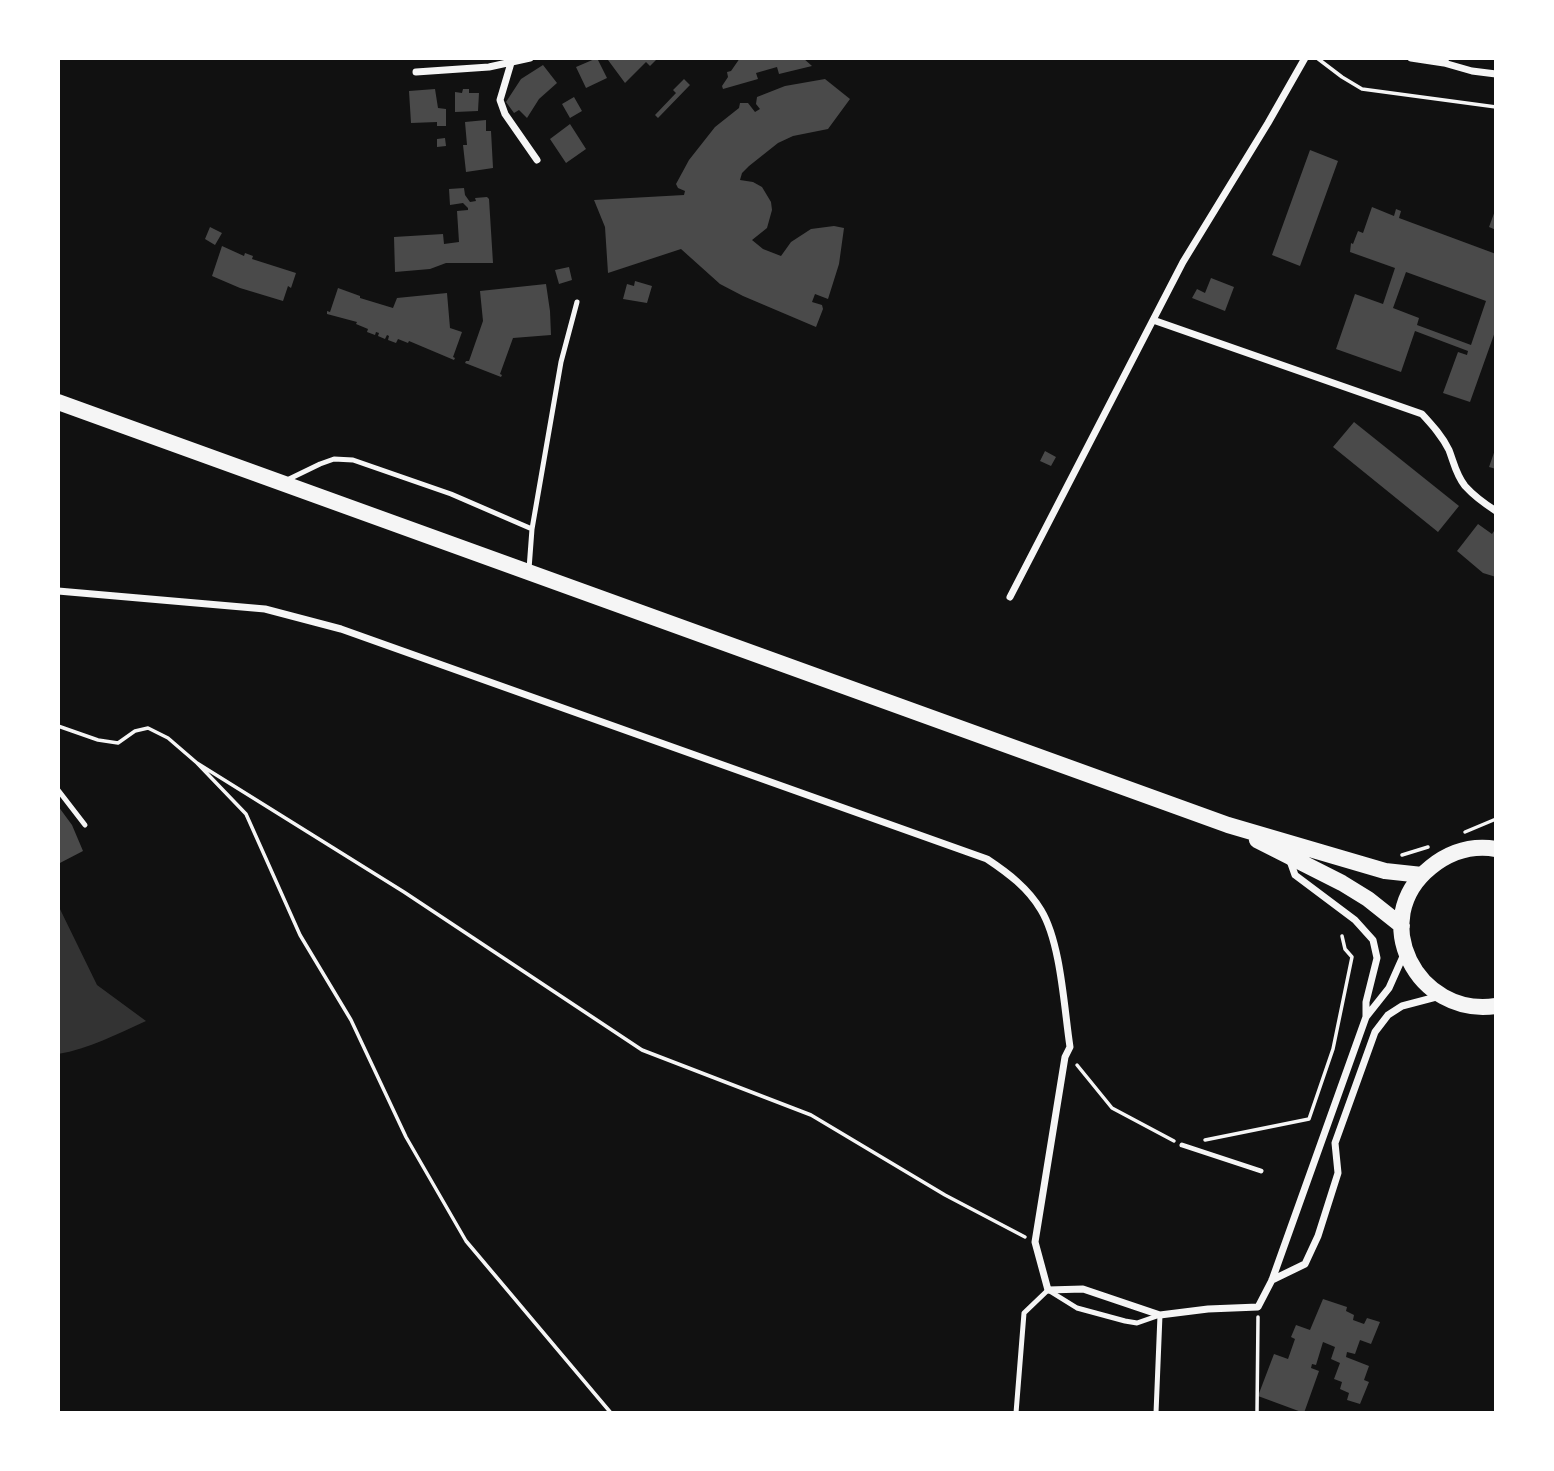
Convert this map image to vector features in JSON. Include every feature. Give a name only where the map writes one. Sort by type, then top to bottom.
[{"type":"main road","points":[[58,402],[1228,825],[1385,871],[1422,875]]},
{"type":"main road","points":[[1228,825],[1342,883],[1368,899],[1402,926]]},
{"type":"main road","points":[[1496,849],[1468,848],[1444,857],[1422,875],[1412,888],[1404,906],[1402,926],[1405,952],[1413,969],[1425,984],[1440,996],[1471,1007],[1496,1006]]},
{"type":"street","points":[[416,72],[489,68],[530,58]]},
{"type":"street","points":[[1010,597],[1182,262],[1305,58]]},
{"type":"street","points":[[1411,58],[1445,60],[1472,71],[1496,74]]},
{"type":"street","points":[[511,63],[500,100],[505,114],[537,160]]},
{"type":"street","points":[[1153,320],[1422,414],[1438,431],[1465,486],[1496,511]]},
{"type":"street","points":[[58,591],[265,609],[341,629],[987,859],[1016,879],[1041,910],[1053,938],[1070,1047],[1065,1057],[1035,1242],[1048,1290],[1083,1289],[1160,1315],[1258,1307],[1272,1280],[1366,1017],[1389,988],[1405,952]]},
{"type":"street","points":[[1289,857],[1295,875],[1355,920],[1373,940],[1377,958],[1366,1002],[1366,1017]]},
{"type":"street","points":[[1272,1280],[1305,1264],[1318,1236],[1338,1173],[1335,1143],[1375,1032],[1388,1015],[1402,1006],[1440,996]]},
{"type":"lane","points":[[528,572],[532,529],[561,362],[577,302]]},
{"type":"lane","points":[[281,482],[334,459],[353,460],[451,494],[532,529]]},
{"type":"lane","points":[[58,790],[85,825]]},
{"type":"lane","points":[[1182,1145],[1261,1171]]},
{"type":"lane","points":[[1016,1413],[1024,1313],[1048,1290],[1077,1308],[1125,1321],[1137,1323],[1160,1315],[1156,1413]]},
{"type":"path","points":[[1317,58],[1362,89],[1496,107]]},
{"type":"path","points":[[58,726],[98,740],[118,743],[135,731],[148,728],[168,738],[197,763],[246,814],[300,934],[351,1020],[406,1137],[466,1241],[611,1413]]},
{"type":"path","points":[[197,763],[404,892],[642,1050],[811,1115],[945,1195],[1035,1242]]},
{"type":"path","points":[[1070,1047],[1079,1069],[1112,1108],[1182,1145],[1309,1119],[1333,1049],[1352,957],[1345,949],[1342,936]]},
{"type":"path","points":[[1257,1413],[1258,1307]]},
{"type":"shaded area","points":[[58,905],[97,985],[146,1021],[92,1045],[58,1054]]},
{"type":"building","points":[[597,58],[607,78],[586,88],[576,67]]},
{"type":"building","points":[[658,58],[650,66],[646,62],[625,83],[608,60]]},
{"type":"building","points":[[740,58],[803,58],[812,66],[779,74],[777,67],[756,73],[758,79],[723,89],[728,77],[727,72],[731,71]]},
{"type":"building","points":[[543,65],[557,83],[539,99],[527,118],[519,110],[514,113],[506,102],[521,79]]},
{"type":"building","points":[[684,79],[690,85],[658,118],[655,115],[676,93],[673,90]]},
{"type":"building","points":[[825,79],[850,99],[828,129],[793,136],[778,143],[749,166],[742,173],[740,180],[762,187],[771,202],[772,210],[767,228],[752,240],[763,249],[781,256],[791,242],[811,229],[834,226],[844,228],[839,264],[828,299],[815,294],[812,302],[822,305],[823,309],[816,327],[720,284],[681,249],[608,273],[605,227],[594,200],[684,195],[685,191],[676,184],[689,160],[715,127],[739,108],[740,103],[748,103],[755,112],[760,109],[756,104],[757,97],[785,86]]},
{"type":"building","points":[[435,89],[438,108],[446,109],[446,126],[437,126],[437,122],[411,123],[409,91]]},
{"type":"building","points":[[463,89],[469,89],[469,93],[479,93],[478,111],[455,112],[455,92],[462,93]]},
{"type":"building","points":[[574,97],[582,111],[570,118],[562,104]]},
{"type":"building","points":[[486,120],[486,131],[491,131],[493,168],[466,172],[463,145],[467,145],[465,122]]},
{"type":"building","points":[[570,124],[586,149],[566,163],[550,139]]},
{"type":"building","points":[[445,138],[446,146],[437,147],[437,139]]},
{"type":"building","points":[[1310,150],[1338,161],[1300,266],[1272,255]]},
{"type":"building","points":[[464,188],[470,202],[476,201],[475,198],[489,199],[493,263],[446,263],[430,269],[395,272],[394,237],[443,234],[444,244],[459,242],[457,211],[468,208],[463,203],[450,205],[449,189]]},
{"type":"building","points":[[1372,207],[1394,216],[1396,209],[1401,211],[1399,218],[1496,254],[1496,329],[1470,402],[1443,393],[1458,352],[1467,355],[1468,351],[1415,331],[1401,372],[1336,349],[1355,294],[1383,304],[1395,268],[1350,252],[1351,243],[1353,244],[1358,231],[1363,233]],"holes":[[[1406,272],[1486,301],[1471,345],[1417,325],[1419,318],[1393,308]]]},
{"type":"building","points":[[1496,208],[1496,230],[1489,227]]},
{"type":"building","points":[[210,227],[222,233],[215,245],[205,239]]},
{"type":"building","points":[[222,246],[296,273],[283,301],[212,276]]},
{"type":"building","points":[[569,267],[572,280],[559,284],[555,270]]},
{"type":"building","points":[[1211,278],[1234,287],[1225,311],[1192,298],[1197,289],[1205,293]]},
{"type":"building","points":[[635,281],[652,286],[647,303],[623,299],[627,284],[634,286]]},
{"type":"building","points":[[546,284],[551,335],[513,338],[501,377],[465,363],[469,361],[483,321],[480,291]]},
{"type":"building","points":[[338,288],[393,308],[397,298],[447,293],[450,328],[462,332],[454,360],[409,341],[408,343],[398,339],[396,343],[388,340],[387,335],[385,339],[378,336],[379,333],[376,332],[375,335],[367,332],[368,329],[356,324],[357,322],[327,314]]},
{"type":"building","points":[[1354,422],[1459,506],[1438,532],[1333,447]]},
{"type":"building","points":[[1496,447],[1496,469],[1489,467]]},
{"type":"building","points":[[1045,451],[1056,457],[1051,466],[1040,461]]},
{"type":"building","points":[[1478,524],[1492,534],[1496,528],[1496,577],[1483,573],[1457,551]]},
{"type":"building","points":[[58,806],[72,825],[83,851],[58,864]]},
{"type":"building","points":[[1323,1299],[1347,1307],[1346,1311],[1354,1315],[1353,1320],[1364,1324],[1367,1318],[1380,1322],[1371,1344],[1360,1340],[1355,1354],[1347,1352],[1346,1357],[1369,1366],[1364,1380],[1369,1382],[1360,1404],[1347,1400],[1349,1393],[1340,1389],[1342,1382],[1334,1379],[1340,1363],[1331,1359],[1335,1347],[1323,1342],[1316,1365],[1312,1364],[1311,1368],[1319,1371],[1304,1413],[1258,1396],[1274,1354],[1288,1359],[1295,1339],[1291,1337],[1296,1325],[1310,1330]]}]
